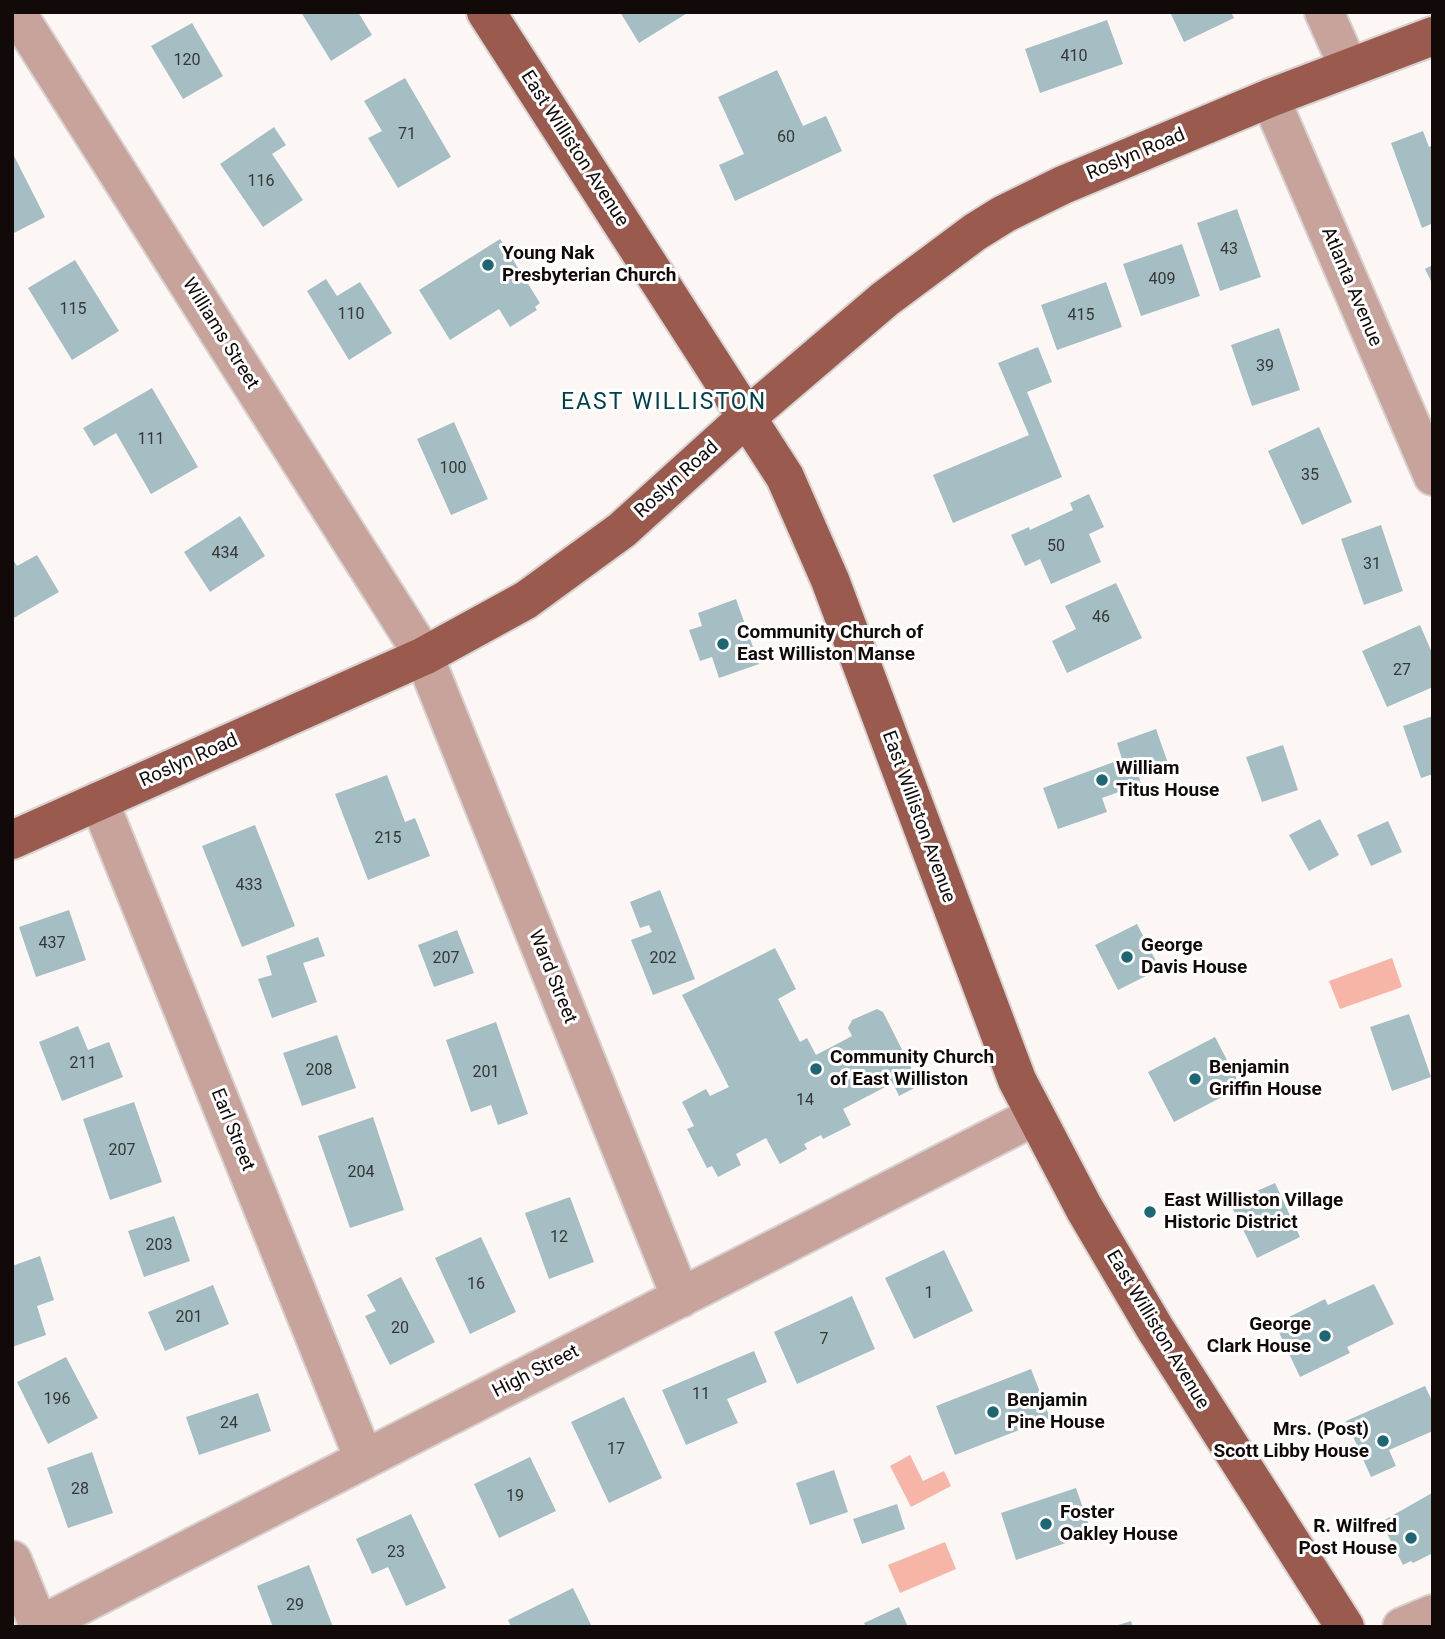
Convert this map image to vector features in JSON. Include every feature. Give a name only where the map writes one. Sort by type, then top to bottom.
[{"type":"main road","name":"East Williston Avenue","points":[[486,12],[785,477],[813,538],[865,672],[1001,1042],[1035,1116],[1084,1208],[1154,1327],[1345,1627]]},
{"type":"main road","name":"Roslyn Road","points":[[12,840],[424,656],[506,612],[600,548],[885,299],[975,232],[1004,214],[1063,185],[1270,98],[1433,36]]},
{"type":"street","name":"Williams Street","points":[[16,12],[424,656]]},
{"type":"street","points":[[1324,12],[1349,68]]},
{"type":"street","name":"Atlanta Avenue","points":[[1270,98],[1433,476]]},
{"type":"street","name":"Ward Street","points":[[424,656],[681,1298]]},
{"type":"street","name":"Earl Street","points":[[99,802],[363,1459]]},
{"type":"street","name":"High Street","points":[[38,1626],[1035,1116]]},
{"type":"street","points":[[12,1560],[38,1626]]},
{"type":"street","points":[[1402,1627],[1433,1614]]},
{"type":"shaded area","points":[[1392,958],[1402,987],[1340,1009],[1329,981]]},
{"type":"shaded area","points":[[910,1455],[923,1481],[944,1471],[951,1486],[911,1507],[890,1466]]},
{"type":"shaded area","points":[[945,1542],[956,1569],[900,1593],[888,1565]]},
{"type":"building","points":[[301,12],[358,12],[372,35],[331,61]]},
{"type":"building","points":[[620,12],[689,12],[639,43]]},
{"type":"building","points":[[1170,12],[1231,12],[1234,18],[1184,42]]},
{"type":"building","points":[[1107,20],[1123,64],[1040,93],[1025,49]]},
{"type":"building","points":[[192,23],[223,76],[183,99],[151,46]]},
{"type":"building","points":[[777,70],[803,126],[826,116],[842,151],[735,201],[719,165],[744,154],[718,97]]},
{"type":"building","points":[[405,78],[451,157],[398,188],[368,138],[382,131],[364,101]]},
{"type":"building","points":[[274,127],[286,145],[272,154],[303,200],[263,227],[220,164]]},
{"type":"building","points":[[1423,131],[1429,147],[1433,145],[1433,223],[1422,228],[1391,143]]},
{"type":"building","points":[[12,152],[45,217],[12,234]]},
{"type":"building","points":[[1237,209],[1261,277],[1220,291],[1197,223]]},
{"type":"building","name":"Young Nak Presbyterian Church","points":[[500,239],[540,303],[535,307],[537,310],[510,327],[499,309],[450,340],[419,290]]},
{"type":"building","points":[[1182,244],[1200,296],[1141,316],[1123,264]]},
{"type":"building","points":[[75,260],[119,331],[72,360],[28,288]]},
{"type":"building","points":[[1433,265],[1433,285],[1425,269]]},
{"type":"building","points":[[326,279],[337,296],[360,282],[392,333],[349,360],[307,291]]},
{"type":"building","points":[[1106,282],[1122,327],[1057,350],[1041,305]]},
{"type":"building","points":[[1279,328],[1300,390],[1252,406],[1231,345]]},
{"type":"building","points":[[1038,347],[1052,382],[1027,392],[1062,477],[953,523],[933,475],[1029,435],[998,363]]},
{"type":"building","points":[[152,388],[198,467],[151,494],[116,433],[94,446],[83,428]]},
{"type":"building","points":[[454,422],[488,499],[451,515],[417,439]]},
{"type":"building","points":[[1319,427],[1352,502],[1302,525],[1268,451]]},
{"type":"building","points":[[1089,494],[1104,527],[1089,534],[1101,562],[1051,584],[1040,559],[1025,566],[1011,535],[1029,527],[1030,530],[1073,510],[1070,503]]},
{"type":"building","points":[[240,516],[265,556],[210,592],[184,552]]},
{"type":"building","points":[[1381,525],[1403,591],[1364,605],[1341,539]]},
{"type":"building","points":[[37,555],[59,592],[12,619],[12,558],[17,566]]},
{"type":"building","points":[[1116,583],[1142,638],[1067,673],[1052,641],[1076,629],[1065,606]]},
{"type":"building","name":"Community Church of East Williston Manse","points":[[736,599],[759,664],[719,678],[712,657],[700,661],[689,630],[702,626],[698,613]]},
{"type":"building","points":[[1420,625],[1433,655],[1433,687],[1387,707],[1362,651]]},
{"type":"building","points":[[1433,716],[1433,774],[1421,778],[1403,726]]},
{"type":"building","name":"William Titus House","points":[[1156,729],[1169,766],[1139,776],[1141,784],[1102,798],[1107,812],[1058,829],[1043,788],[1122,759],[1117,743]]},
{"type":"building","points":[[1283,745],[1298,790],[1262,802],[1246,757]]},
{"type":"building","points":[[387,775],[405,822],[415,818],[430,856],[368,880],[335,794]]},
{"type":"building","points":[[1320,819],[1339,855],[1309,871],[1289,835]]},
{"type":"building","points":[[1388,821],[1402,852],[1371,866],[1357,835]]},
{"type":"building","points":[[255,825],[295,926],[242,947],[202,846]]},
{"type":"building","points":[[660,890],[695,979],[653,995],[631,940],[652,932],[649,925],[640,928],[630,902]]},
{"type":"building","points":[[69,910],[86,960],[36,977],[19,927]]},
{"type":"building","name":"George Davis House","points":[[1137,924],[1160,969],[1118,990],[1095,945]]},
{"type":"building","points":[[457,930],[474,973],[434,987],[418,945]]},
{"type":"building","points":[[318,937],[325,956],[303,963],[317,1002],[272,1018],[258,979],[272,975],[266,956]]},
{"type":"building","name":"Community Church of East Williston","points":[[775,948],[796,989],[778,999],[800,1042],[807,1038],[816,1055],[852,1036],[848,1028],[852,1020],[877,1009],[883,1012],[920,1085],[899,1096],[893,1083],[843,1109],[851,1125],[823,1139],[821,1135],[804,1144],[807,1149],[780,1164],[766,1138],[736,1154],[741,1165],[718,1177],[712,1166],[707,1168],[687,1129],[694,1126],[682,1102],[706,1089],[710,1096],[729,1087],[682,995]]},
{"type":"building","points":[[1409,1014],[1431,1077],[1392,1091],[1370,1027]]},
{"type":"building","points":[[496,1022],[528,1114],[498,1125],[491,1105],[471,1112],[446,1040]]},
{"type":"building","points":[[78,1026],[88,1050],[109,1042],[123,1077],[62,1101],[39,1042]]},
{"type":"building","points":[[337,1035],[356,1088],[302,1106],[283,1053]]},
{"type":"building","name":"Benjamin Griffin House","points":[[1215,1037],[1241,1087],[1174,1122],[1148,1072]]},
{"type":"building","points":[[134,1102],[162,1182],[110,1200],[83,1119]]},
{"type":"building","points":[[373,1117],[404,1210],[350,1228],[318,1136]]},
{"type":"building","points":[[1275,1183],[1300,1237],[1257,1258],[1230,1203]]},
{"type":"building","points":[[570,1197],[594,1262],[549,1279],[525,1213]]},
{"type":"building","points":[[174,1216],[190,1261],[144,1277],[128,1231]]},
{"type":"building","points":[[481,1237],[516,1312],[470,1334],[435,1258]]},
{"type":"building","points":[[944,1250],[973,1311],[914,1339],[885,1278]]},
{"type":"building","points":[[40,1256],[54,1300],[37,1306],[46,1335],[12,1347],[12,1266]]},
{"type":"building","points":[[401,1277],[435,1342],[390,1365],[365,1316],[376,1311],[367,1295]]},
{"type":"building","name":"George Clark House","points":[[1374,1284],[1394,1324],[1347,1347],[1350,1353],[1300,1377],[1275,1324],[1325,1299],[1328,1305]]},
{"type":"building","points":[[213,1285],[229,1324],[165,1351],[148,1312]]},
{"type":"building","points":[[852,1296],[875,1349],[797,1384],[774,1332]]},
{"type":"building","points":[[754,1351],[767,1382],[727,1399],[738,1423],[686,1445],[662,1390]]},
{"type":"building","points":[[66,1357],[98,1418],[48,1444],[17,1382]]},
{"type":"building","name":"Benjamin Pine House","points":[[1031,1369],[1050,1418],[955,1455],[936,1406]]},
{"type":"building","name":"Mrs. (Post) Scott Libby House","points":[[1425,1386],[1433,1403],[1433,1431],[1389,1450],[1396,1466],[1371,1477],[1346,1421]]},
{"type":"building","points":[[258,1393],[271,1431],[199,1455],[186,1417]]},
{"type":"building","points":[[624,1397],[662,1478],[609,1503],[571,1422]]},
{"type":"building","points":[[92,1452],[113,1513],[68,1528],[47,1468]]},
{"type":"building","points":[[530,1457],[556,1511],[499,1538],[474,1484]]},
{"type":"building","points":[[834,1470],[848,1512],[810,1525],[796,1483]]},
{"type":"building","name":"Foster Oakley House","points":[[1076,1488],[1092,1534],[1016,1560],[1001,1513]]},
{"type":"building","name":"R. Wilfred Post House","points":[[1432,1493],[1433,1553],[1403,1565],[1381,1522]]},
{"type":"building","points":[[897,1504],[905,1529],[862,1544],[853,1519]]},
{"type":"building","points":[[411,1514],[446,1588],[406,1606],[388,1567],[372,1574],[356,1539]]},
{"type":"building","points":[[309,1565],[333,1627],[273,1627],[257,1586]]},
{"type":"building","points":[[573,1588],[592,1627],[511,1627],[508,1620]]},
{"type":"building","points":[[899,1607],[908,1627],[866,1627],[864,1623]]},
{"type":"building","points":[[1131,1621],[1133,1627],[1115,1627],[1115,1626]]},
{"type":"place","name":"Young Nak Presbyterian Church","points":[[488,265]]},
{"type":"place","name":"Community Church of East Williston Manse","points":[[723,644]]},
{"type":"place","name":"William Titus House","points":[[1102,780]]},
{"type":"place","name":"George Davis House","points":[[1127,957]]},
{"type":"place","name":"Community Church of East Williston","points":[[816,1069]]},
{"type":"place","name":"Benjamin Griffin House","points":[[1195,1079]]},
{"type":"place","name":"East Williston Village Historic District","points":[[1150,1212]]},
{"type":"place","name":"George Clark House","points":[[1325,1336]]},
{"type":"place","name":"Benjamin Pine House","points":[[993,1412]]},
{"type":"place","name":"Mrs. (Post) Scott Libby House","points":[[1383,1441]]},
{"type":"place","name":"Foster Oakley House","points":[[1046,1524]]},
{"type":"place","name":"R. Wilfred Post House","points":[[1411,1538]]},
{"type":"district","name":"EAST WILLISTON","points":[[664,403]]}]
